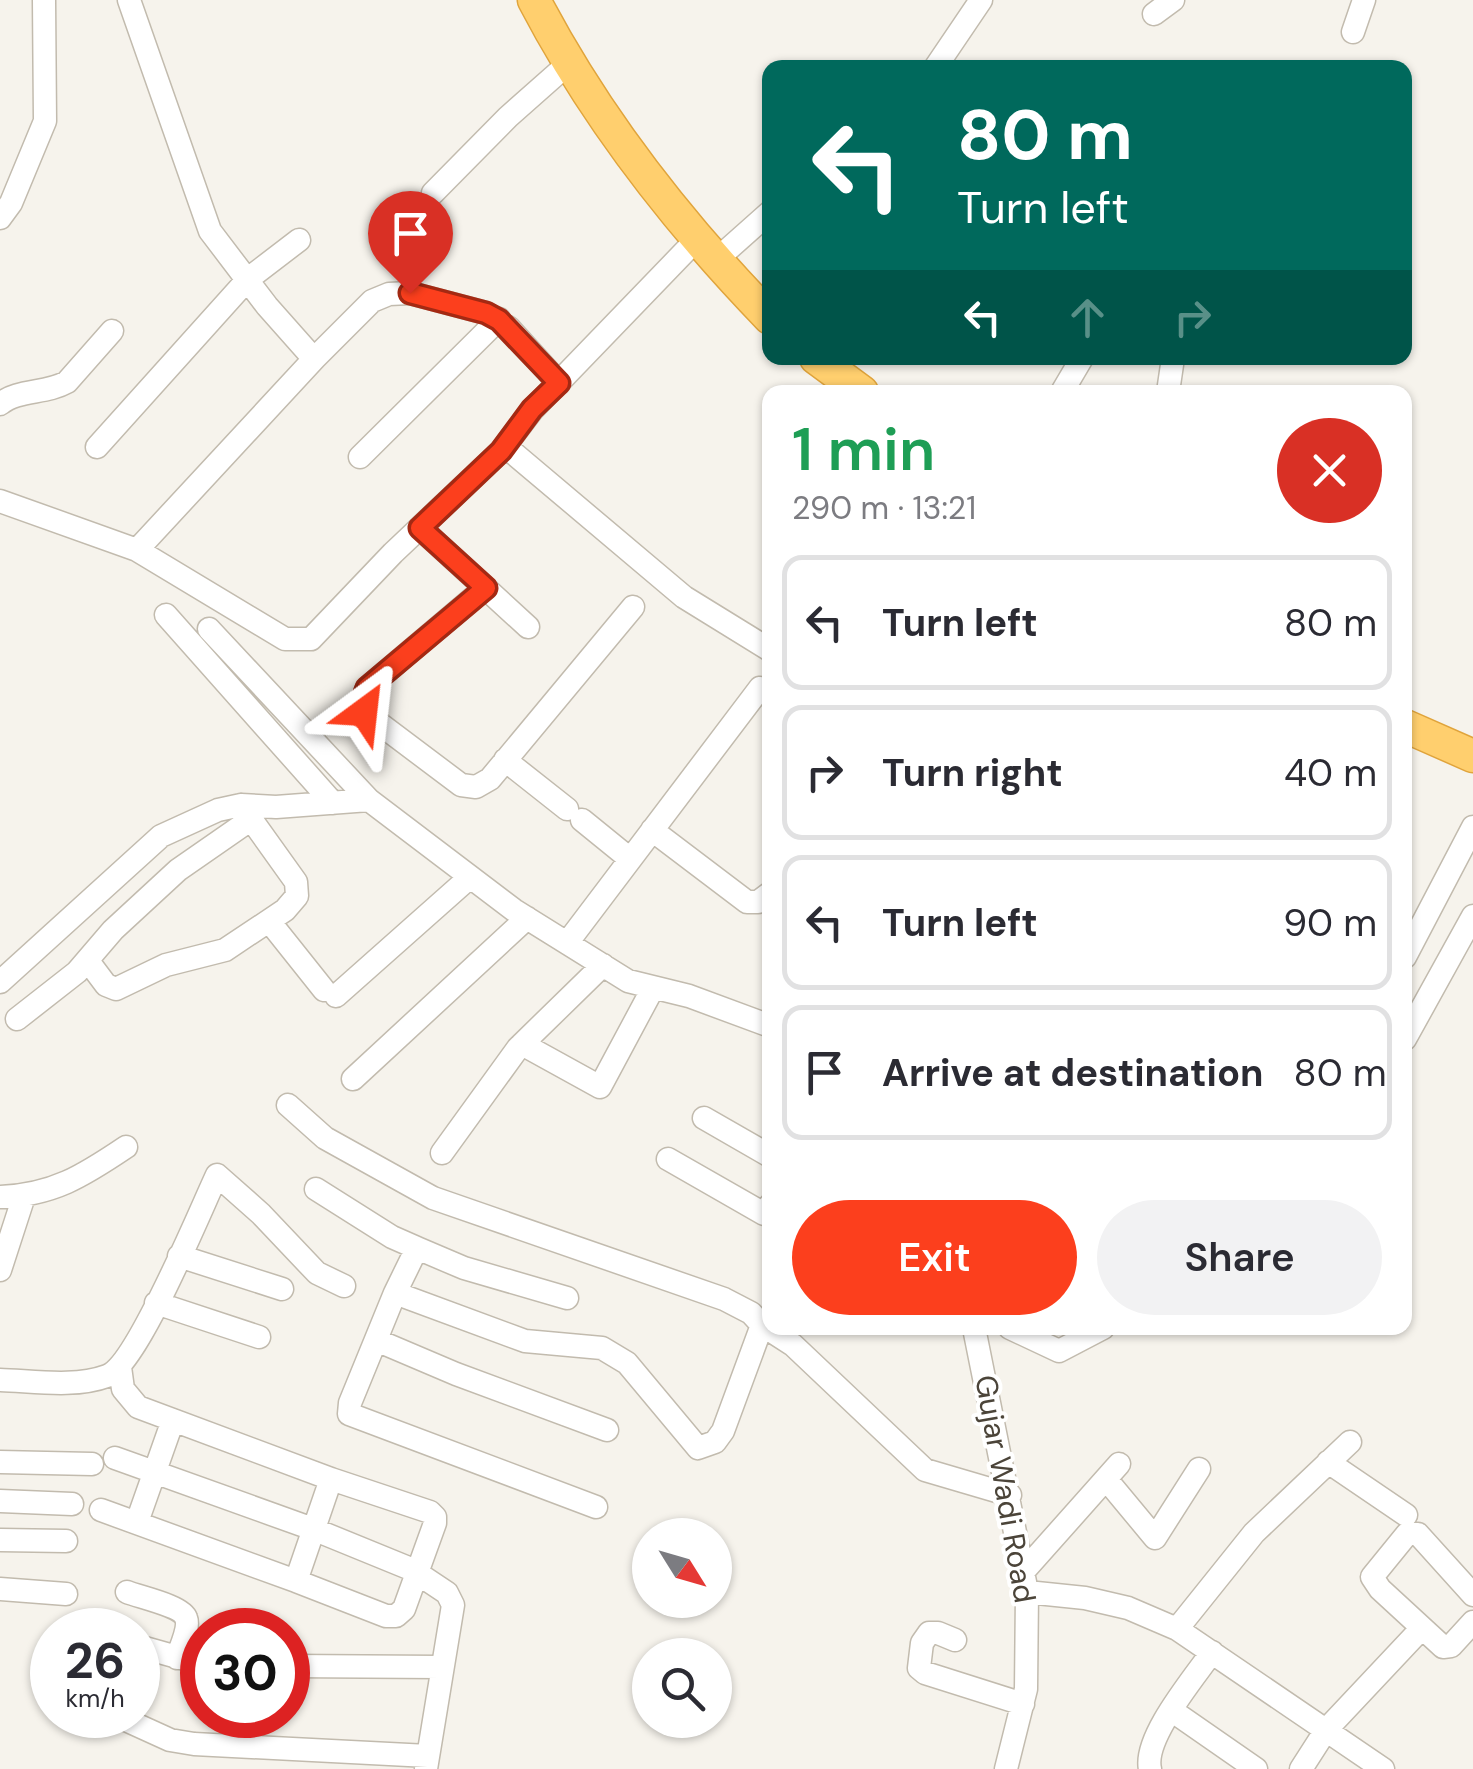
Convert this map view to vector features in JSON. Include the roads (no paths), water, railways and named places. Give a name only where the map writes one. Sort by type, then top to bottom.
[{"type":"highway","points":[[534,0],[616,138],[706,250],[762,310]]},
{"type":"highway","points":[[826,365],[853,385]]},
{"type":"highway","points":[[1412,729],[1473,756]]},
{"type":"street","points":[[0,218],[12,203],[46,121],[44,0]]},
{"type":"street","points":[[1353,32],[1364,0]]},
{"type":"street","points":[[133,2],[210,230],[277,318],[314,359]]},
{"type":"street","points":[[940,60],[973,3]]},
{"type":"street","points":[[433,193],[508,117],[569,63]]},
{"type":"street","points":[[0,501],[138,550],[285,639],[310,640],[504,446],[532,409],[559,383],[706,250],[762,217]]},
{"type":"street","points":[[97,447],[248,279],[299,240]]},
{"type":"street","points":[[138,550],[372,301],[390,294],[410,293],[486,313],[499,320],[559,383]]},
{"type":"street","points":[[360,458],[499,320]]},
{"type":"street","points":[[2,396],[67,382],[112,332]]},
{"type":"street","points":[[504,446],[684,597],[762,645]]},
{"type":"street","points":[[420,528],[528,627]]},
{"type":"street","points":[[486,588],[367,688],[362,701],[364,712],[461,785],[476,787],[490,779],[633,607]]},
{"type":"street","points":[[166,615],[333,803]]},
{"type":"street","points":[[210,629],[369,800],[470,878],[628,981],[762,1023]]},
{"type":"street","points":[[566,943],[760,688]]},
{"type":"street","points":[[505,760],[630,859]]},
{"type":"street","points":[[0,982],[162,836],[218,810],[245,813],[369,800]]},
{"type":"street","points":[[88,961],[106,984],[116,989],[166,965],[225,950],[285,910],[296,896],[296,882],[245,813]]},
{"type":"street","points":[[17,1019],[88,961],[114,930],[245,813]]},
{"type":"street","points":[[1412,944],[1473,827]]},
{"type":"street","points":[[652,830],[747,902],[762,899]]},
{"type":"street","points":[[269,920],[330,993],[470,878]]},
{"type":"street","points":[[1412,1026],[1473,916]]},
{"type":"street","points":[[353,1079],[526,918]]},
{"type":"street","points":[[442,1153],[522,1044],[603,965]]},
{"type":"street","points":[[522,1044],[600,1087],[653,988]]},
{"type":"street","points":[[288,1105],[336,1144],[433,1198],[724,1299],[751,1313],[762,1325],[723,1431],[715,1442],[698,1448],[635,1372],[614,1354],[590,1345],[540,1343],[509,1336],[396,1293]]},
{"type":"street","points":[[704,1118],[762,1151]]},
{"type":"street","points":[[0,1270],[12,1197],[78,1180],[126,1147]]},
{"type":"street","points":[[668,1159],[762,1213]]},
{"type":"street","points":[[0,1380],[94,1379],[120,1368],[129,1358],[217,1175],[261,1214],[316,1273],[344,1286]]},
{"type":"street","points":[[316,1189],[392,1237],[417,1248],[464,1268],[567,1298]]},
{"type":"street","points":[[417,1248],[348,1409],[353,1416],[596,1507]]},
{"type":"street","points":[[179,1256],[282,1289]]},
{"type":"street","points":[[156,1303],[259,1337]]},
{"type":"street","points":[[778,1335],[793,1345],[925,1470],[1010,1495]]},
{"type":"street","name":"Gujar Wadi Road","points":[[976,1335],[1025,1582],[1029,1644],[1023,1704],[1006,1769]]},
{"type":"street","points":[[1024,1335],[1059,1352],[1091,1335]]},
{"type":"street","points":[[376,1340],[608,1430]]},
{"type":"street","points":[[101,1510],[386,1616],[396,1616],[404,1609],[436,1517],[131,1402],[120,1368]]},
{"type":"street","points":[[137,1522],[173,1420]]},
{"type":"street","points":[[1177,1629],[1254,1532],[1350,1442]]},
{"type":"street","points":[[0,1462],[104,1461],[155,1471],[314,1529],[416,1573],[448,1593],[453,1605],[427,1763],[194,1744],[160,1735]]},
{"type":"street","points":[[1328,1462],[1406,1515]]},
{"type":"street","points":[[1199,1469],[1155,1538],[1112,1472],[1025,1582],[1128,1608],[1177,1629],[1383,1769]]},
{"type":"street","points":[[296,1581],[332,1478]]},
{"type":"street","points":[[0,1501],[72,1504]]},
{"type":"street","points":[[1473,1595],[1418,1534],[1407,1534],[1372,1576],[1380,1589],[1439,1645],[1446,1647],[1473,1622]]},
{"type":"street","points":[[0,1540],[66,1541]]},
{"type":"street","points":[[0,1590],[66,1594]]},
{"type":"street","points":[[126,1592],[185,1615],[187,1623],[177,1658]]},
{"type":"street","points":[[1301,1769],[1326,1730],[1421,1629]]},
{"type":"street","points":[[956,1640],[929,1634],[922,1644],[920,1668],[1023,1704]]},
{"type":"street","points":[[1150,1769],[1154,1743],[1171,1710],[1212,1652]]},
{"type":"street","points":[[160,1653],[180,1659]]},
{"type":"street","points":[[310,1666],[441,1667]]},
{"type":"street","points":[[1171,1710],[1256,1769]]}]
